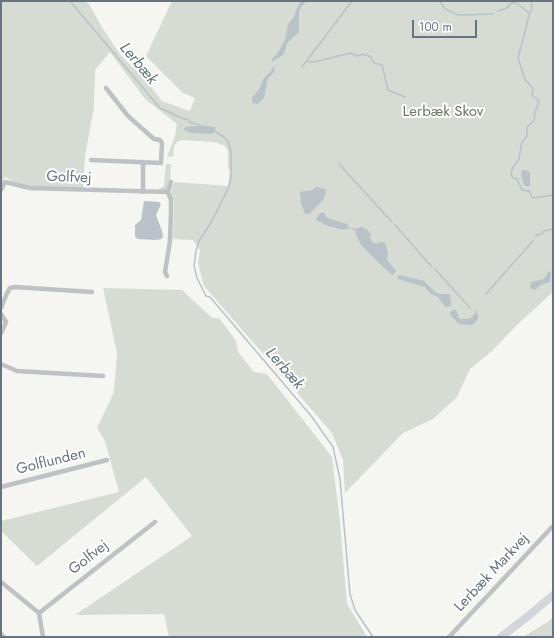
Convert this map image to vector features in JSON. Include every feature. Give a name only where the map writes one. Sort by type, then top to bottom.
[{"type":"main road","points":[[501,637],[553,595]]},
{"type":"street","name":"Golfvej","points":[[91,160],[161,162],[162,143],[160,140],[154,139],[128,116],[106,88]]},
{"type":"street","points":[[143,162],[143,192]]},
{"type":"street","name":"Golfvej","points":[[1,190],[5,182],[30,188],[168,192]]},
{"type":"street","points":[[167,276],[165,272],[170,241],[172,212],[171,200],[168,192],[171,182]]},
{"type":"street","points":[[1,308],[10,288],[15,287],[92,292]]},
{"type":"street","points":[[1,314],[6,322],[1,333]]},
{"type":"street","points":[[1,364],[17,371],[102,376]]},
{"type":"street","name":"Golflunden","points":[[1,487],[107,460]]},
{"type":"street","name":"Golfvej","points":[[39,613],[155,522]]},
{"type":"street","name":"Lerbæk Markvej","points":[[449,637],[553,526]]},
{"type":"street","points":[[1,582],[39,613],[43,637]]},
{"type":"street","points":[[1,634],[4,637]]},
{"type":"green space","name":"Lerbæk Skov","points":[[1,1],[85,1],[89,4],[103,29],[122,57],[146,80],[162,101],[190,111],[195,98],[183,93],[146,56],[172,1],[553,1],[553,292],[519,323],[492,351],[470,369],[457,397],[433,419],[403,433],[345,493],[343,460],[332,433],[204,286],[198,263],[200,250],[193,240],[173,239],[174,201],[171,195],[173,185],[175,182],[228,186],[230,170],[228,169],[228,151],[225,146],[215,142],[183,140],[178,141],[174,146],[173,156],[167,157],[175,136],[177,124],[145,99],[110,52],[95,70],[94,107],[85,156],[83,188],[25,186],[5,177],[1,185]],"holes":[[[201,125],[216,127],[214,133],[185,127]]]},
{"type":"green space","points":[[166,164],[171,164],[170,185],[166,190],[158,190],[164,186]]},
{"type":"green space","points":[[103,288],[182,290],[211,317],[220,319],[236,341],[238,352],[254,372],[267,374],[332,457],[340,522],[347,604],[367,637],[169,637],[164,614],[75,615],[192,536],[146,477],[37,566],[1,531],[1,521],[119,492],[105,441],[97,428],[114,392],[117,353]]},
{"type":"green space","points":[[553,617],[553,637],[523,637],[549,621]]},
{"type":"shaded area","points":[[301,1],[307,1],[299,11],[299,32],[287,43],[284,54],[272,62],[272,59],[277,54],[285,40],[288,24],[294,17]]},
{"type":"shaded area","points":[[274,67],[274,72],[268,78],[264,98],[258,104],[252,103],[252,98],[260,88],[264,78]]},
{"type":"shaded area","points":[[201,125],[216,127],[214,133],[191,133],[184,130],[185,127]]},
{"type":"shaded area","points":[[522,170],[526,170],[530,173],[530,185],[528,187],[524,185],[521,175]]},
{"type":"shaded area","points":[[316,187],[325,189],[326,192],[323,200],[309,214],[305,214],[301,203],[300,193],[302,191],[313,190]]},
{"type":"shaded area","points":[[144,201],[159,202],[161,204],[156,215],[162,231],[163,237],[161,239],[138,239],[135,237],[135,225],[141,220]]},
{"type":"shaded area","points":[[322,212],[327,218],[347,224],[348,228],[344,230],[328,226],[317,221],[316,218]]},
{"type":"shaded area","points":[[361,227],[368,230],[371,235],[370,239],[374,243],[385,243],[388,252],[387,260],[396,271],[393,275],[361,245],[355,232],[357,228]]},
{"type":"shaded area","points":[[549,271],[551,273],[550,282],[541,285],[535,290],[530,288],[531,282],[544,279]]},
{"type":"shaded area","points":[[400,275],[424,281],[435,292],[440,294],[449,294],[451,306],[445,307],[438,297],[431,294],[425,287],[398,279],[398,276]]},
{"type":"shaded area","points":[[456,310],[459,318],[461,319],[469,319],[474,314],[478,313],[478,319],[472,325],[459,324],[451,316],[450,312]]},
{"type":"waterway","name":"Lerbæk","points":[[70,1],[160,108],[184,119],[188,119],[189,122],[199,125]]},
{"type":"waterway","points":[[302,67],[352,1]]},
{"type":"waterway","points":[[440,1],[445,9],[458,15],[493,14]]},
{"type":"waterway","points":[[531,1],[532,8],[518,58],[525,80],[533,88],[532,95],[539,101],[535,112],[534,121],[527,128],[527,136],[522,142],[519,159],[513,167],[511,174],[513,178],[517,179],[522,190],[529,191],[532,198],[553,195]]},
{"type":"waterway","points":[[498,11],[507,8],[510,4],[515,2],[528,12],[529,16]]},
{"type":"waterway","points":[[307,61],[314,62],[351,53],[357,56],[363,54],[366,55],[371,57],[374,63],[382,65],[388,90],[405,97]]},
{"type":"waterway","name":"Lerbæk","points":[[214,131],[228,141],[231,152],[231,179],[228,189],[212,221],[199,241],[194,266],[197,278],[206,296],[210,297],[312,417],[333,447],[340,479],[350,594],[355,610],[373,637]]},
{"type":"waterway","points":[[339,164],[392,222]]},
{"type":"waterway","points":[[395,225],[432,267]]},
{"type":"waterway","points":[[536,237],[536,235],[542,234],[544,231],[553,229]]},
{"type":"waterway","points":[[486,294],[533,241]]},
{"type":"waterway","points":[[435,269],[470,308]]}]
